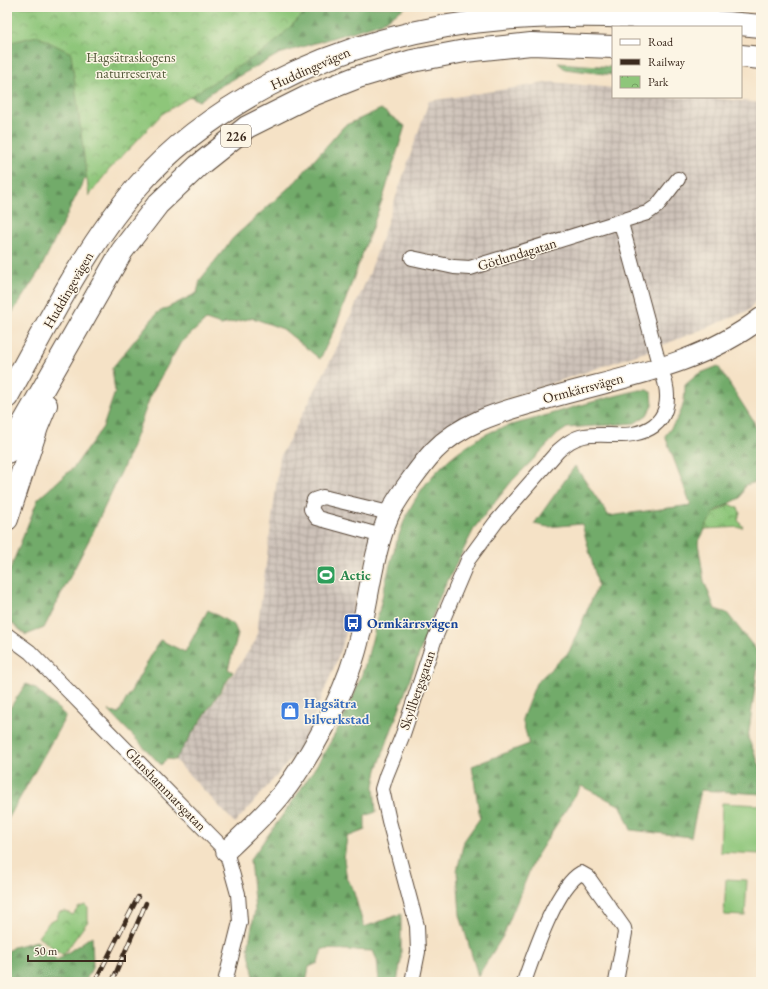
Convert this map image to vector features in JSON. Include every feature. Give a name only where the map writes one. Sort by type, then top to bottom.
[{"type":"main road","name":"Huddingevägen","points":[[7,397],[99,236],[138,185],[178,146],[234,104],[293,73],[345,51],[405,33],[461,23],[605,11],[673,13],[761,26]]},
{"type":"main road","name":"Huddingevägen","points":[[7,452],[122,251],[158,204],[198,166],[254,124],[307,97],[358,77],[412,61],[465,51],[531,44],[612,47]]},
{"type":"main road","points":[[742,56],[761,58]]},
{"type":"main road","points":[[7,519],[37,427],[82,319]]},
{"type":"main road","points":[[7,377],[47,326]]},
{"type":"street","name":"Götlundagatan","points":[[412,258],[454,267],[470,268],[620,223],[647,213],[657,206],[678,179]]},
{"type":"street","points":[[620,223],[660,368]]},
{"type":"street","name":"Ormkärrsvägen","points":[[226,851],[281,795],[321,733],[336,702],[355,655],[382,536],[389,513],[434,451],[460,430],[492,415],[566,392],[660,368],[708,350],[733,338],[761,318]]},
{"type":"street","name":"Skyllbergsgatan","points":[[412,982],[418,952],[417,926],[382,789],[435,638],[452,595],[468,560],[496,522],[558,451],[570,441],[584,436],[634,434],[648,429],[661,420],[666,409],[668,392],[666,382],[660,368]]},
{"type":"street","points":[[382,536],[317,518],[311,509],[314,500],[323,497],[389,513]]},
{"type":"street","name":"Glanshammarsgatan","points":[[7,635],[30,652],[226,851],[238,894],[240,922],[225,982]]},
{"type":"street","points":[[524,982],[554,906],[573,878],[581,873],[588,877],[624,928],[616,982]]},
{"type":"shaded area","points":[[552,82],[612,88],[612,98],[714,98],[761,103],[761,294],[748,311],[648,351],[505,399],[445,426],[387,503],[372,539],[341,650],[301,748],[235,823],[175,760],[256,640],[280,457],[335,352],[370,272],[429,101]]},
{"type":"green space","points":[[7,7],[406,7],[381,23],[279,54],[219,87],[199,101],[165,83],[83,182],[40,270],[7,321]]},
{"type":"green space","name":"Hagsätraskogens naturreservat","points":[[7,7],[310,7],[270,47],[162,114],[108,171],[89,196],[71,53],[37,36],[7,43]]},
{"type":"green space","points":[[558,63],[612,67],[612,75],[565,69]]},
{"type":"green space","points":[[381,109],[405,126],[384,195],[336,326],[320,359],[283,329],[253,318],[221,325],[206,320],[180,344],[152,392],[129,455],[92,534],[44,628],[26,635],[7,619],[7,577],[38,499],[74,467],[103,427],[115,392],[112,368],[157,313],[197,293],[200,280],[233,238],[296,181],[344,126]]},
{"type":"green space","points":[[718,366],[754,422],[761,444],[761,481],[745,485],[740,498],[715,511],[698,543],[704,581],[715,609],[727,613],[757,651],[759,658],[748,738],[761,768],[761,794],[701,790],[691,837],[631,830],[621,806],[581,786],[534,860],[503,936],[478,976],[460,915],[457,871],[464,841],[480,818],[472,766],[529,744],[522,719],[536,683],[569,652],[598,585],[582,524],[548,527],[534,524],[575,466],[609,516],[691,505],[665,436],[680,413],[684,401],[685,385],[698,374]]},
{"type":"green space","points":[[639,390],[647,390],[652,393],[653,404],[647,415],[635,423],[567,428],[558,434],[512,481],[475,527],[440,596],[377,770],[374,786],[376,812],[365,816],[365,830],[347,837],[344,859],[347,880],[352,886],[364,927],[401,914],[401,960],[397,982],[379,982],[377,960],[373,951],[322,949],[318,963],[309,967],[306,982],[255,982],[248,948],[255,910],[250,860],[313,771],[340,724],[352,699],[368,655],[396,542],[410,509],[418,495],[439,469],[464,447],[478,438],[505,427]]},
{"type":"green space","points":[[730,504],[738,508],[740,512],[738,520],[743,527],[704,529],[714,513]]},
{"type":"green space","points":[[208,610],[234,625],[238,634],[228,669],[233,672],[175,760],[167,759],[161,765],[108,710],[118,714],[160,640],[185,652]]},
{"type":"green space","points":[[26,684],[35,688],[66,716],[7,821],[7,712]]},
{"type":"green space","points":[[722,803],[761,805],[761,854],[720,852]]},
{"type":"green space","points":[[726,879],[747,880],[745,916],[724,915]]},
{"type":"green space","points":[[85,905],[88,908],[88,921],[63,955],[38,937],[50,921],[57,918],[59,912],[65,911],[73,915],[78,908]]},
{"type":"green space","points":[[92,936],[93,966],[85,982],[7,982],[7,952],[13,947],[37,941],[57,960]]},
{"type":"railway","points":[[95,982],[138,897]]},
{"type":"railway","points":[[112,982],[146,903]]},
{"type":"place","name":"Actic","points":[[326,575]]},
{"type":"place","name":"Ormkärrsvägen","points":[[353,623]]},
{"type":"place","name":"Hagsätra bilverkstad","points":[[290,711]]}]
